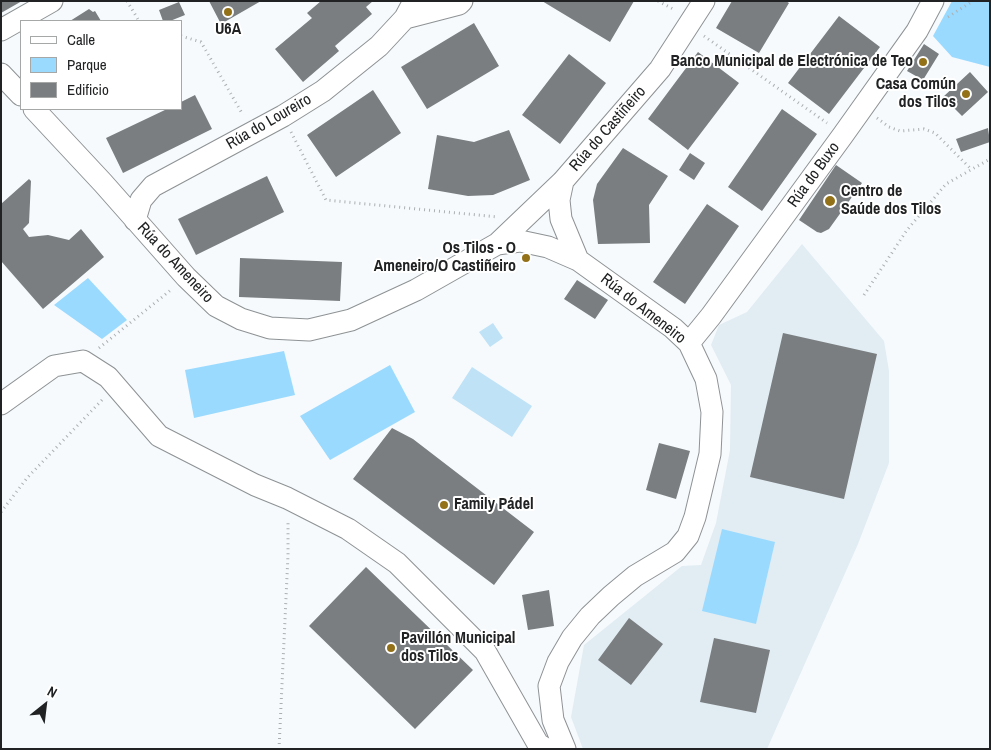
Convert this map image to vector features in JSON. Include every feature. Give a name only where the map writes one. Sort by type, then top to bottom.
[{"type":"street","points":[[1,30],[52,1]]},
{"type":"street","name":"Rúa do Loureiro","points":[[135,220],[141,200],[153,186],[283,116],[323,91],[379,46],[409,9],[459,4],[462,1]]},
{"type":"street","name":"Rúa do Castiñeiro","points":[[497,244],[563,181],[660,68],[704,1]]},
{"type":"street","name":"Rúa do Buxo","points":[[689,343],[711,316],[844,135],[917,31],[933,1]]},
{"type":"street","points":[[1,74],[20,94]]},
{"type":"street","name":"Rúa do Ameneiro","points":[[35,110],[103,183],[186,277],[216,306],[241,320],[270,328],[309,330],[351,320],[416,290],[497,244],[520,241],[548,247],[578,260],[673,328],[689,343],[706,379],[712,412],[710,454],[696,517],[688,536],[675,552],[635,576],[590,616],[572,638],[558,662],[549,686],[553,720],[565,749]]},
{"type":"street","points":[[563,181],[559,200],[561,219],[578,260]]},
{"type":"street","points":[[1,404],[54,366],[83,361],[108,377],[160,436],[348,529],[396,563],[485,651],[538,744],[546,749]]},
{"type":"path","points":[[127,1],[138,20]]},
{"type":"path","points":[[700,33],[844,135]]},
{"type":"path","points":[[182,36],[200,42],[246,120]]},
{"type":"path","points":[[889,127],[900,131],[924,129],[936,133],[972,170]]},
{"type":"path","points":[[291,132],[326,200],[478,215]]},
{"type":"path","points":[[864,294],[907,230],[940,190],[946,184],[990,159]]},
{"type":"path","points":[[96,350],[175,286]]},
{"type":"path","points":[[1,512],[27,478],[116,386]]},
{"type":"path","points":[[279,749],[288,555],[288,498]]},
{"type":"shaded area","points":[[802,244],[884,341],[889,371],[889,463],[858,544],[767,749],[583,749],[571,717],[584,645],[682,566],[701,565],[716,523],[730,450],[731,385],[711,345],[719,325],[747,312]]},
{"type":"shaded area","points":[[493,323],[503,338],[490,347],[479,332]]},
{"type":"shaded area","points":[[472,367],[532,406],[512,437],[452,398]]},
{"type":"green space","points":[[952,1],[990,1],[990,67],[952,57],[933,36]]},
{"type":"green space","points":[[88,278],[127,320],[102,339],[54,305]]},
{"type":"green space","points":[[284,351],[295,395],[194,418],[185,370]]},
{"type":"green space","points":[[390,365],[415,412],[330,460],[300,416]]},
{"type":"green space","points":[[722,529],[775,542],[756,624],[702,611]]},
{"type":"building","points":[[1,1],[22,1],[1,13]]},
{"type":"building","name":"U6A","points":[[209,1],[261,1],[221,24]]},
{"type":"building","points":[[321,1],[373,1],[366,7],[372,14],[335,46],[339,51],[303,82],[275,49],[312,18],[307,13]]},
{"type":"building","points":[[542,1],[634,1],[610,42]]},
{"type":"building","points":[[732,1],[786,1],[789,3],[759,53],[716,28]]},
{"type":"building","points":[[179,2],[185,15],[172,20],[163,20],[159,10]]},
{"type":"building","points":[[89,9],[93,12],[95,11],[100,20],[72,20]]},
{"type":"building","points":[[839,16],[880,47],[829,114],[788,83]]},
{"type":"building","points":[[474,23],[499,66],[427,109],[401,67]]},
{"type":"building","name":"Banco Municipal de Electrónica de Teo","points":[[924,44],[939,54],[923,80],[907,71]]},
{"type":"building","points":[[698,52],[739,83],[688,150],[648,119]]},
{"type":"building","points":[[569,54],[606,83],[560,144],[522,115]]},
{"type":"building","name":"Casa Común dos Tilos","points":[[970,72],[988,92],[962,116],[943,97]]},
{"type":"building","points":[[373,90],[401,133],[336,177],[307,135]]},
{"type":"building","points":[[195,95],[212,129],[123,173],[106,138],[165,110],[182,110],[182,102]]},
{"type":"building","points":[[782,109],[817,134],[762,211],[728,187]]},
{"type":"building","name":"Casa Común dos Tilos","points":[[988,128],[990,142],[961,152],[956,139]]},
{"type":"building","points":[[509,130],[530,180],[493,195],[468,196],[428,189],[437,135],[474,142]]},
{"type":"building","points":[[623,148],[668,176],[649,205],[650,243],[598,244],[593,200],[597,184]]},
{"type":"building","points":[[690,153],[705,163],[694,180],[679,170]]},
{"type":"building","name":"Centro de Saúde dos Tilos","points":[[836,165],[862,183],[829,229],[821,233],[817,232],[799,220]]},
{"type":"building","points":[[267,176],[284,212],[196,255],[178,219]]},
{"type":"building","points":[[29,179],[31,181],[29,223],[23,229],[29,237],[48,235],[69,240],[81,229],[104,257],[43,309],[1,261],[1,204]]},
{"type":"building","points":[[707,204],[739,226],[685,304],[653,282]]},
{"type":"building","points":[[240,258],[342,262],[340,301],[239,297]]},
{"type":"building","points":[[577,280],[608,300],[595,319],[564,299]]},
{"type":"building","points":[[783,333],[877,354],[844,499],[750,477]]},
{"type":"building","name":"Family Pádel","points":[[392,428],[413,439],[534,532],[494,585],[353,479]]},
{"type":"building","points":[[659,443],[690,451],[676,499],[646,490]]},
{"type":"building","name":"Pavillón Municipal dos Tilos","points":[[366,567],[473,670],[415,729],[309,626]]},
{"type":"building","points":[[549,590],[554,626],[528,630],[522,595]]},
{"type":"building","points":[[629,618],[663,644],[631,685],[598,660]]},
{"type":"building","points":[[714,638],[770,650],[756,713],[700,702]]},
{"type":"place","name":"U6A","points":[[228,12]]},
{"type":"place","name":"Banco Municipal de Electrónica de Teo","points":[[923,62]]},
{"type":"place","name":"Casa Común dos Tilos","points":[[966,94]]},
{"type":"place","name":"Centro de Saúde dos Tilos","points":[[830,201]]},
{"type":"place","name":"Os Tilos - O Ameneiro/O Castiñeiro","points":[[526,258]]},
{"type":"place","name":"Family Pádel","points":[[444,505]]},
{"type":"place","name":"Pavillón Municipal dos Tilos","points":[[391,648]]}]
